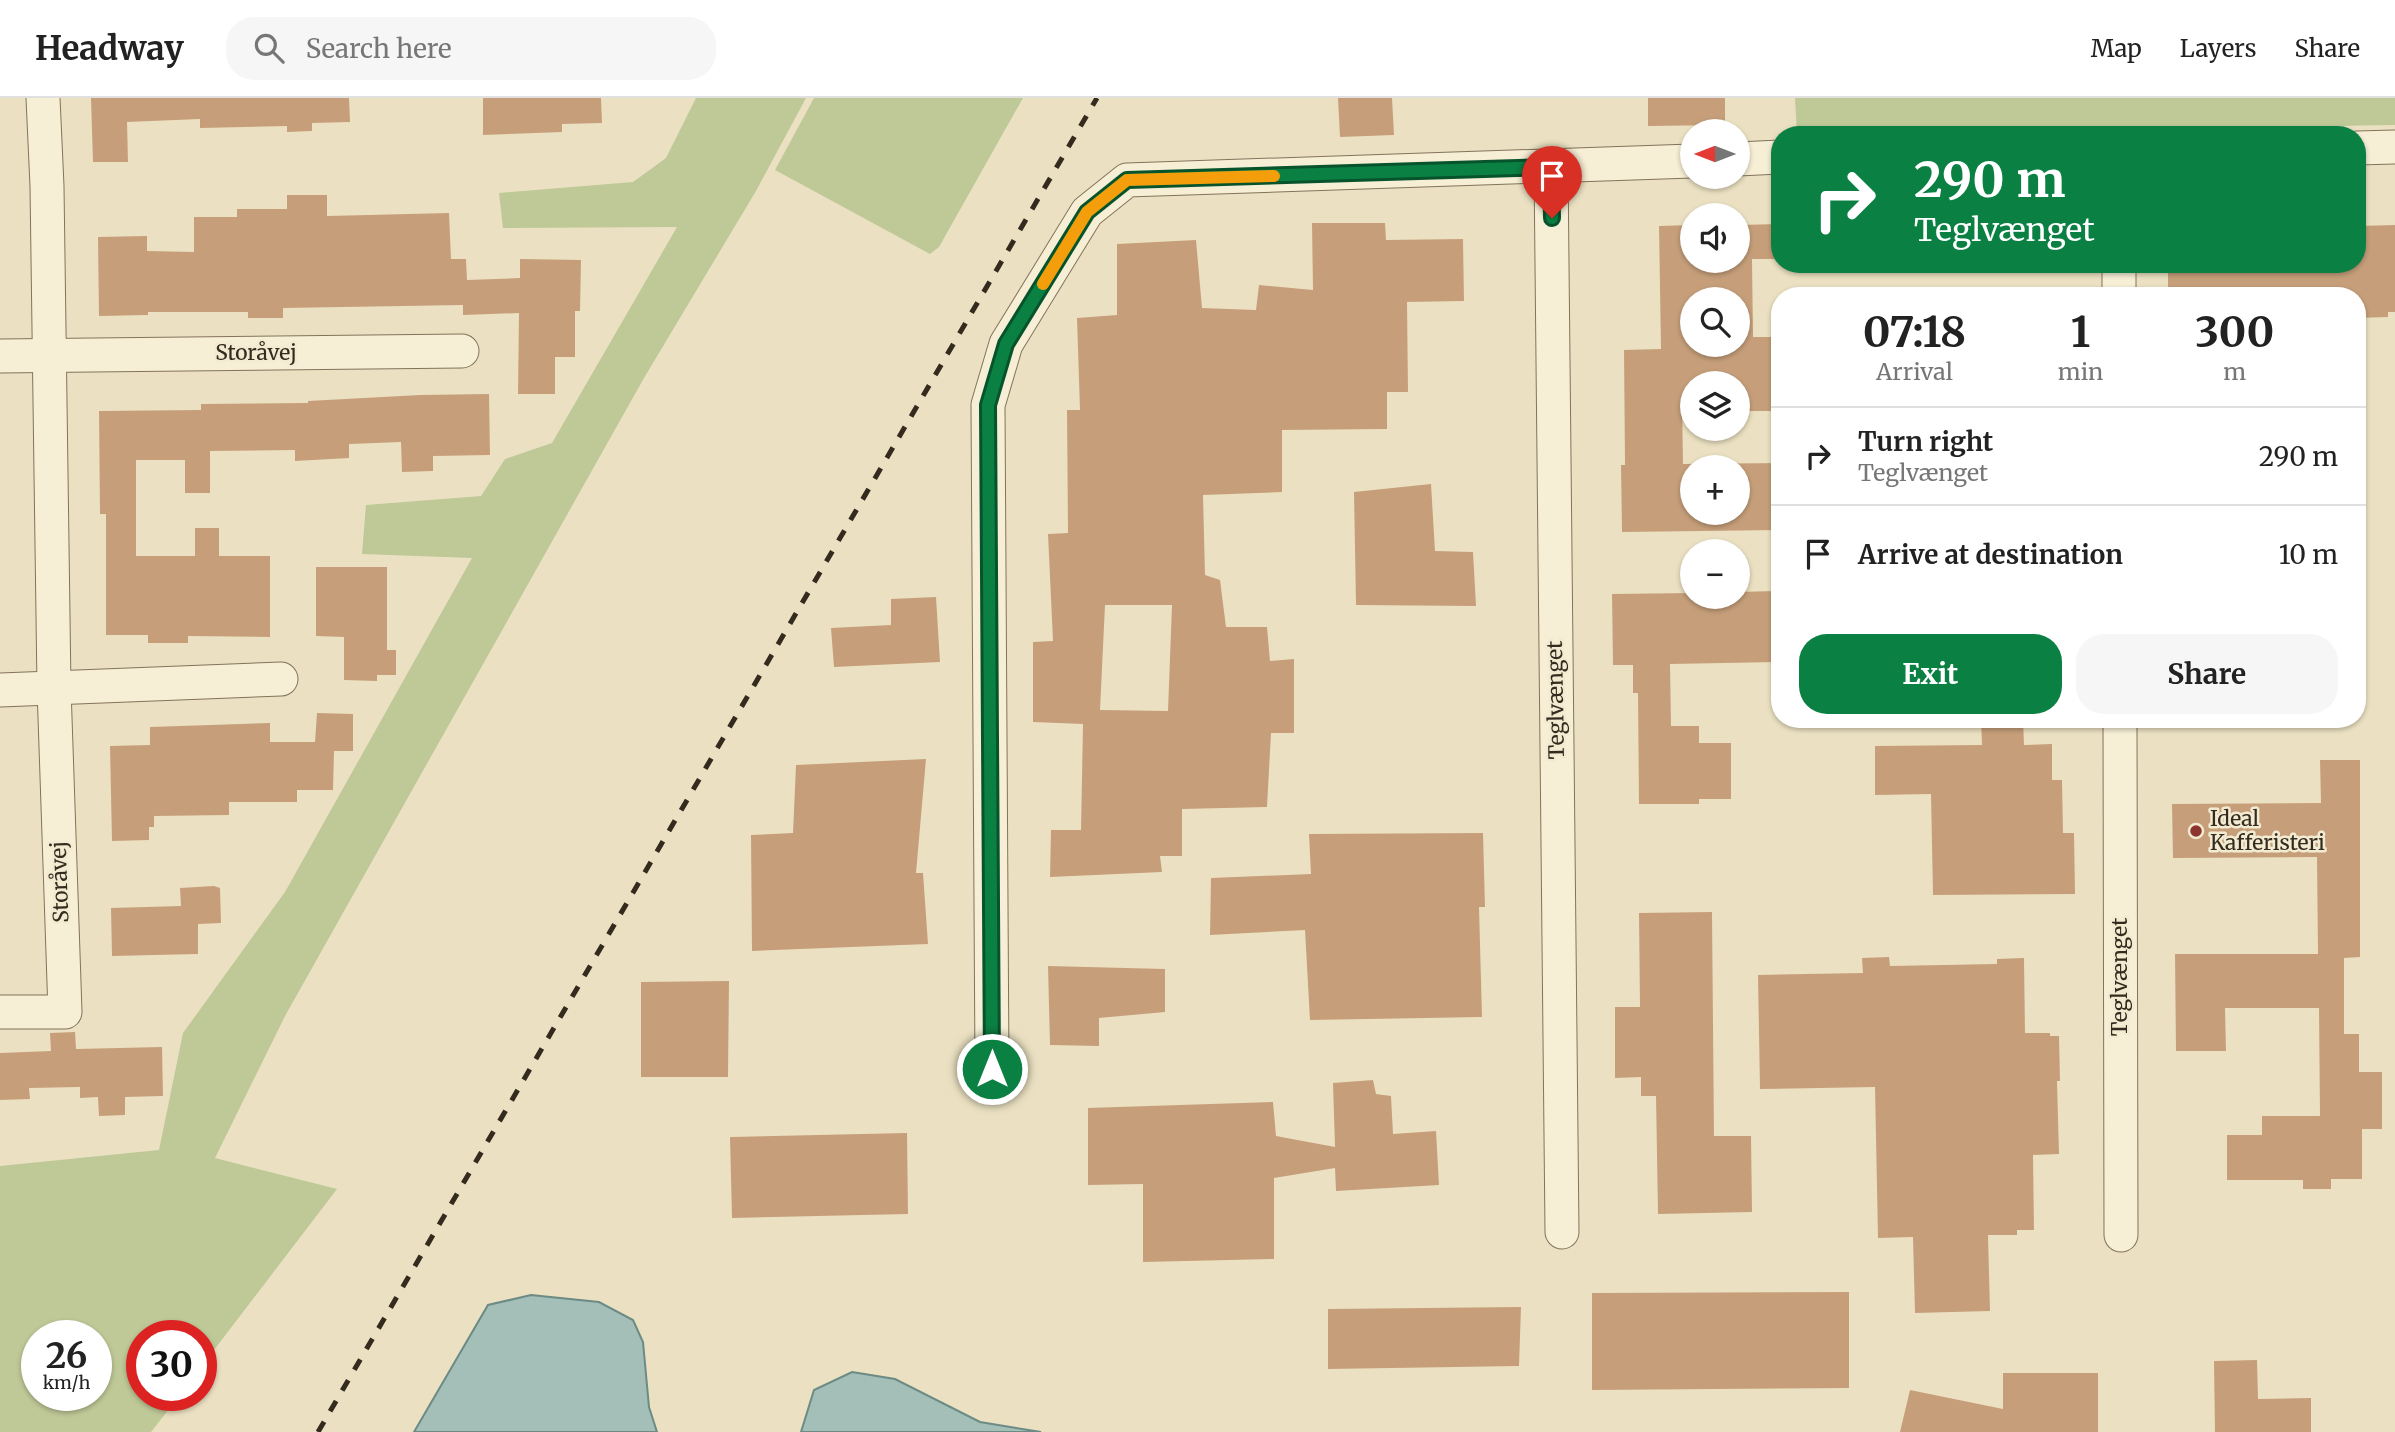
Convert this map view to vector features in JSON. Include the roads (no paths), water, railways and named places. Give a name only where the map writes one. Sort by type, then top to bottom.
[{"type":"street","name":"Storåvej","points":[[0,1012],[65,1012],[54,688],[43,98]]},
{"type":"street","points":[[2366,148],[2395,147]]},
{"type":"street","points":[[1750,159],[1771,158]]},
{"type":"street","points":[[992,1069],[988,405],[1006,344],[1087,212],[1127,180],[1680,162]]},
{"type":"street","name":"Teglvænget","points":[[1551,167],[1562,1233]]},
{"type":"street","name":"Storåvej","points":[[0,356],[462,351]]},
{"type":"street","points":[[0,690],[281,679]]},
{"type":"street","name":"Teglvænget","points":[[2120,728],[2121,1235]]},
{"type":"water","points":[[531,1295],[599,1302],[633,1320],[643,1342],[649,1407],[657,1432],[414,1432],[488,1305]]},
{"type":"water","points":[[852,1372],[895,1379],[980,1422],[1041,1432],[801,1432],[814,1390]]},
{"type":"railway","points":[[318,1432],[1097,98]]},
{"type":"place","name":"Ideal Kafferisteri","points":[[2196,831]]}]
